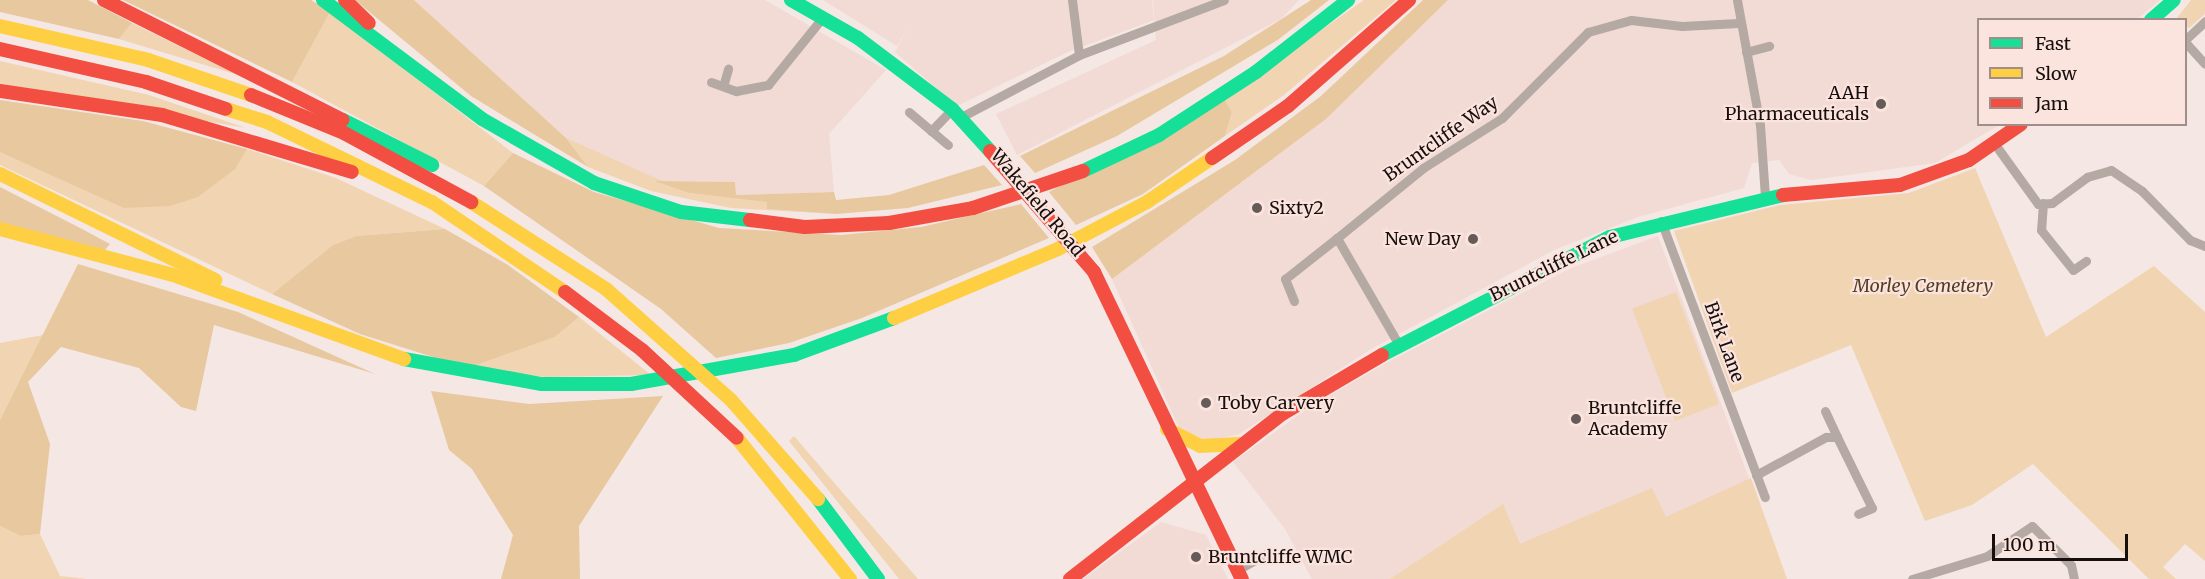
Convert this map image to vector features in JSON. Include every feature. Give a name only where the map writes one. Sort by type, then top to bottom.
[{"type":"main road","points":[[104,0],[351,120],[448,174],[606,290],[678,350],[731,400],[831,514],[878,579]]},
{"type":"main road","points":[[323,0],[517,142],[634,197],[681,212],[805,227],[889,223],[1020,195],[1159,135],[1256,72],[1348,0]]},
{"type":"main road","points":[[345,0],[416,68]]},
{"type":"main road","name":"Wakefield Road","points":[[791,0],[822,18],[957,113],[1015,173],[1094,273],[1191,483],[1240,574]]},
{"type":"main road","points":[[0,229],[105,253],[442,370],[542,384],[631,384],[794,355],[972,288],[1147,201],[1288,106],[1409,0]]},
{"type":"main road","points":[[2159,17],[2174,0]]},
{"type":"main road","points":[[0,26],[148,60],[294,111],[444,185],[606,290]]},
{"type":"main road","points":[[0,49],[146,82],[267,122],[432,202],[549,276],[642,350],[738,439],[850,579]]},
{"type":"main road","points":[[0,91],[98,103],[226,131],[432,202]]},
{"type":"main road","name":"Bruntcliffe Lane","points":[[1070,579],[1282,414],[1399,345],[1610,237],[1661,221],[1765,197],[1900,185],[1951,169],[2018,126]]},
{"type":"main road","points":[[0,174],[303,322]]},
{"type":"main road","points":[[1167,429],[1200,447],[1243,443]]},
{"type":"street","points":[[1072,0],[1079,55]]},
{"type":"street","points":[[931,131],[957,113],[1079,55],[1224,0]]},
{"type":"street","points":[[1737,0],[1738,23],[1760,125],[1765,197]]},
{"type":"street","points":[[711,82],[724,83],[743,91],[768,85],[822,18]]},
{"type":"street","name":"Bruntcliffe Way","points":[[1294,301],[1285,279],[1423,168],[1502,118],[1588,32],[1631,20],[1682,26],[1738,23]]},
{"type":"street","points":[[2187,38],[2205,21]]},
{"type":"street","points":[[2187,44],[2205,64]]},
{"type":"street","points":[[1746,52],[1769,46]]},
{"type":"street","points":[[724,83],[728,69]]},
{"type":"street","points":[[909,112],[948,145]]},
{"type":"street","points":[[1994,143],[2025,193],[2043,203],[2052,203],[2103,169],[2111,170],[2142,191],[2190,240],[2205,246]]},
{"type":"street","points":[[2043,203],[2041,230],[2069,272],[2086,261]]},
{"type":"street","name":"Birk Lane","points":[[1661,221],[1765,497]]},
{"type":"street","points":[[1337,238],[1399,345]]},
{"type":"street","points":[[1826,411],[1872,508],[1858,514]]},
{"type":"street","points":[[1756,475],[1826,437],[1837,436]]},
{"type":"street","points":[[1912,579],[1987,556],[2032,526],[2071,565],[2074,579]]},
{"type":"street","points":[[1240,574],[1269,552]]},
{"type":"shaded area","points":[[0,0],[88,0],[132,23],[119,39],[0,12]]},
{"type":"shaded area","points":[[123,0],[311,0],[330,12],[292,82]]},
{"type":"shaded area","points":[[355,0],[414,0],[566,138],[588,167],[471,96]]},
{"type":"shaded area","points":[[414,0],[765,0],[886,70],[829,134],[834,192],[736,195],[735,182],[655,181],[566,138]]},
{"type":"shaded area","points":[[823,0],[1152,0],[1154,20],[1068,52],[957,106],[895,52],[910,23],[897,46]]},
{"type":"shaded area","points":[[1153,0],[1299,0],[1281,19],[1017,155],[996,114],[1156,40]]},
{"type":"shaded area","points":[[1311,0],[1329,0],[1279,39],[1117,136],[1035,173],[1020,156],[1224,56]]},
{"type":"shaded area","points":[[1423,0],[1448,0],[1326,119],[1112,279],[1092,247],[1235,160],[1321,96]]},
{"type":"shaded area","points":[[1448,0],[2160,0],[2138,18],[1977,18],[1977,126],[1997,126],[1935,163],[1811,180],[1789,174],[1779,160],[1752,163],[1744,188],[1638,217],[1554,250],[1373,348],[1239,434],[1207,442],[1179,428],[1112,279],[1326,119]]},
{"type":"shaded area","points":[[1224,99],[1232,112],[1225,136],[1143,194],[1076,225],[1049,192]]},
{"type":"shaded area","points":[[0,100],[143,121],[247,149],[235,169],[198,197],[170,206],[124,208],[0,152]]},
{"type":"shaded area","points":[[513,153],[594,192],[719,228],[841,235],[921,227],[1021,204],[1049,238],[862,318],[789,343],[716,358],[661,309],[484,186]]},
{"type":"shaded area","points":[[984,165],[1002,185],[908,208],[836,214],[767,209],[767,202],[689,193],[655,181],[735,182],[736,195],[834,192],[836,200],[889,195]]},
{"type":"shaded area","points":[[0,187],[110,244],[104,251],[0,223]]},
{"type":"shaded area","points":[[445,229],[508,265],[579,317],[555,337],[468,368],[360,334],[272,294],[333,245],[356,236]]},
{"type":"shaded area","name":"Bruntcliffe Academy","points":[[1658,236],[1787,579],[1312,579],[1285,529],[1233,462],[1311,406],[1390,361],[1571,268]]},
{"type":"shaded area","points":[[78,264],[238,312],[375,374],[214,325],[196,411],[181,407],[139,368],[61,347],[28,382],[50,444],[40,534],[21,536],[0,526],[0,420]]},
{"type":"shaded area","points":[[431,391],[529,404],[663,396],[579,526],[580,579],[501,579],[513,535],[472,469],[449,450]]},
{"type":"shaded area","points":[[1161,522],[1206,535],[1228,579],[1083,579]]},
{"type":"green space","points":[[1364,0],[1396,0],[1284,95],[1225,136],[1232,112],[1224,99]]},
{"type":"green space","points":[[2191,0],[2205,0],[2205,14],[2189,28],[2187,18],[2177,18]]},
{"type":"green space","points":[[330,12],[513,153],[484,186],[292,82]]},
{"type":"green space","points":[[132,23],[238,75],[119,39]]},
{"type":"green space","points":[[0,61],[149,95],[246,128],[0,85]]},
{"type":"green space","points":[[566,138],[689,193],[768,202],[768,209],[836,214],[731,208],[651,191],[588,167]]},
{"type":"green space","points":[[247,149],[336,178],[445,229],[356,236],[333,245],[272,294],[0,165],[0,152],[65,180]]},
{"type":"green space","name":"Morley Cemetery","points":[[1975,168],[2046,337],[2154,266],[2205,312],[2205,561],[2185,544],[2163,567],[2176,579],[2149,579],[2033,464],[1972,505],[1925,521],[1851,345],[1732,393],[1674,231],[1780,205],[1909,193]]},
{"type":"green space","points":[[1676,292],[1719,404],[1675,421],[1632,309]]},
{"type":"green space","points":[[579,317],[651,375],[546,377],[468,368],[555,337]]},
{"type":"green space","points":[[43,335],[0,420],[0,343]]},
{"type":"green space","points":[[794,436],[918,579],[899,579],[789,441]]},
{"type":"green space","points":[[1751,478],[1787,579],[1390,579],[1503,504],[1520,544],[1652,488],[1666,517]]},
{"type":"green space","points":[[0,526],[21,536],[40,534],[60,576],[87,579],[0,579]]},
{"type":"traffic: fast","points":[[323,0],[482,119],[594,183],[681,212],[750,220]]},
{"type":"traffic: fast","points":[[791,0],[858,38],[952,109],[990,151]]},
{"type":"traffic: fast","points":[[1083,171],[1159,135],[1256,72],[1348,0]]},
{"type":"traffic: fast","points":[[2153,18],[2174,0]]},
{"type":"traffic: fast","points":[[343,120],[432,165]]},
{"type":"traffic: fast","points":[[1382,355],[1610,237],[1783,195]]},
{"type":"traffic: fast","points":[[404,359],[542,384],[631,384],[794,355],[894,318]]},
{"type":"traffic: fast","points":[[818,499],[878,579]]},
{"type":"traffic: slow","points":[[0,26],[148,60],[251,95]]},
{"type":"traffic: slow","points":[[226,109],[267,122],[432,202],[565,292]]},
{"type":"traffic: slow","points":[[894,318],[1058,249],[1147,202],[1212,158]]},
{"type":"traffic: slow","points":[[0,174],[215,280]]},
{"type":"traffic: slow","points":[[471,202],[606,289],[731,400],[818,499]]},
{"type":"traffic: slow","points":[[0,229],[173,275],[404,359]]},
{"type":"traffic: slow","points":[[1167,429],[1200,446],[1240,444]]},
{"type":"traffic: slow","points":[[737,438],[850,579]]},
{"type":"traffic: jam","points":[[104,0],[343,120]]},
{"type":"traffic: jam","points":[[345,0],[369,23]]},
{"type":"traffic: jam","points":[[1212,158],[1288,106],[1409,0]]},
{"type":"traffic: jam","points":[[0,49],[146,82],[226,109]]},
{"type":"traffic: jam","points":[[0,91],[162,115],[352,172]]},
{"type":"traffic: jam","points":[[251,95],[344,133],[471,202]]},
{"type":"traffic: jam","points":[[1783,195],[1900,185],[1969,160],[2018,126]]},
{"type":"traffic: jam","points":[[990,151],[1094,272],[1242,579]]},
{"type":"traffic: jam","points":[[750,220],[805,227],[889,223],[973,208],[1083,171]]},
{"type":"traffic: jam","points":[[565,292],[642,350],[737,438]]},
{"type":"traffic: jam","points":[[1070,579],[1282,414],[1382,355]]},
{"type":"place","name":"AAH Pharmaceuticals","points":[[1881,104]]},
{"type":"place","name":"Sixty2","points":[[1257,208]]},
{"type":"place","name":"New Day","points":[[1473,239]]},
{"type":"place","name":"Toby Carvery","points":[[1206,403]]},
{"type":"place","name":"Bruntcliffe Academy","points":[[1576,419]]},
{"type":"place","name":"Bruntcliffe WMC","points":[[1196,557]]}]
